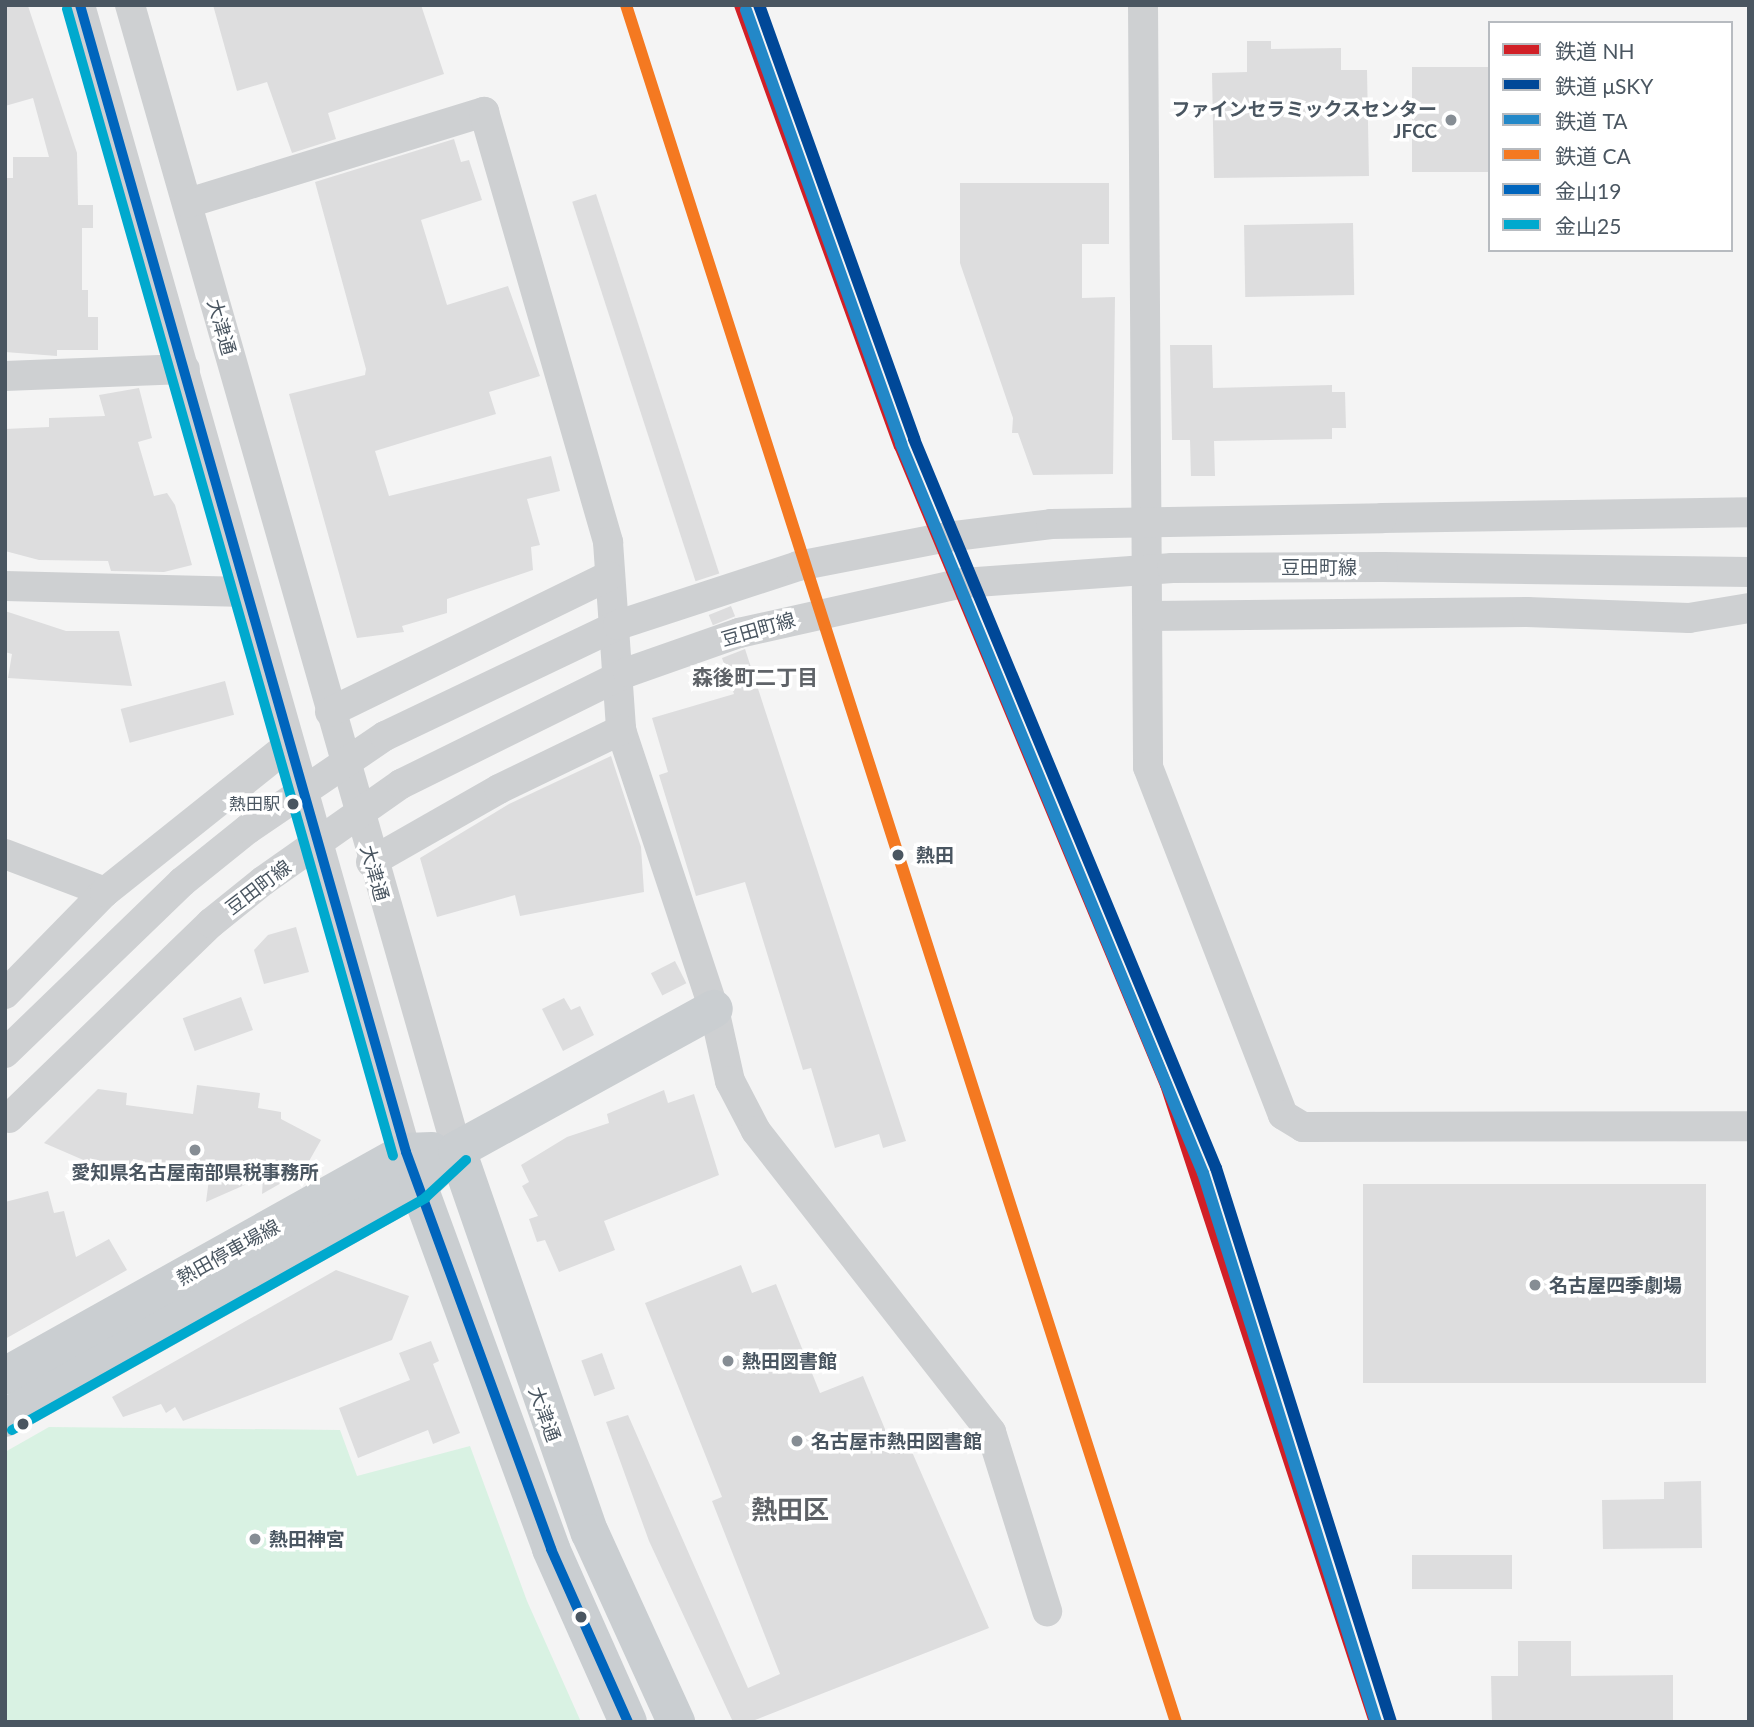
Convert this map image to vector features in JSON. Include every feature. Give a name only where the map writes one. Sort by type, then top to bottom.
[{"type":"main road","name":"熱田停車場線","points":[[5,1376],[412,1169],[457,1150],[714,1009]]},
{"type":"main road","name":"大津通","points":[[457,1150],[590,1533],[676,1722]]},
{"type":"main road","name":"熱田停車場線","points":[[5,1418],[412,1169]]},
{"type":"main road","points":[[412,1169],[551,1549],[628,1722]]},
{"type":"street","points":[[80,5],[412,1169]]},
{"type":"street","name":"大津通","points":[[130,5],[188,203],[371,862],[457,1150]]},
{"type":"street","points":[[1143,5],[1150,617],[1149,767],[1283,1115],[1303,1127],[1749,1126]]},
{"type":"street","points":[[188,203],[484,112],[608,542],[621,730],[714,1009],[730,1081],[756,1130],[991,1432],[1047,1611]]},
{"type":"street","points":[[5,376],[185,369]]},
{"type":"street","points":[[5,1054],[182,881],[248,829],[385,736],[618,625],[798,566],[947,537],[1051,524],[1749,512]]},
{"type":"street","name":"豆田町線","points":[[7,1120],[211,923],[263,881],[401,784],[628,672],[814,613],[962,583],[1172,569],[1382,567],[1749,572]]},
{"type":"street","points":[[330,712],[609,576]]},
{"type":"street","points":[[5,586],[246,592]]},
{"type":"street","points":[[1150,617],[1527,612],[1689,618],[1749,608]]},
{"type":"street","points":[[371,862],[499,789],[621,730]]},
{"type":"street","points":[[5,994],[105,892],[289,745]]},
{"type":"street","points":[[5,854],[105,892]]},
{"type":"green space","name":"熱田神宮","points":[[49,1427],[340,1430],[357,1476],[470,1446],[527,1601],[581,1722],[5,1722],[5,1452]]},
{"type":"building","points":[[213,5],[421,5],[444,74],[328,113],[336,139],[292,153],[267,82],[237,91]]},
{"type":"building","points":[[5,6],[28,6],[77,153],[78,205],[93,205],[93,228],[82,228],[82,290],[88,290],[88,317],[98,317],[98,350],[57,350],[57,356],[5,352],[5,178],[13,178],[13,157],[49,157],[33,98],[5,106]]},
{"type":"building","points":[[1247,41],[1271,41],[1271,49],[1341,48],[1341,70],[1367,70],[1369,176],[1214,178],[1212,73],[1247,72]]},
{"type":"building","name":"ファインセラミックスセンター JFCC","points":[[1412,67],[1488,67],[1488,172],[1412,172]]},
{"type":"building","points":[[454,139],[461,162],[469,160],[482,200],[421,220],[447,305],[508,286],[540,376],[489,392],[496,414],[375,451],[389,496],[551,456],[560,491],[527,499],[540,545],[531,547],[533,570],[447,599],[447,613],[402,626],[404,632],[357,638],[289,394],[365,375],[366,369],[315,182]]},
{"type":"building","points":[[960,183],[1109,183],[1109,244],[1082,244],[1082,298],[1115,297],[1113,474],[1033,475],[1018,433],[1012,433],[1013,418],[960,263]]},
{"type":"building","points":[[596,194],[719,573],[696,581],[572,202]]},
{"type":"building","points":[[1353,223],[1354,295],[1245,297],[1244,225]]},
{"type":"building","points":[[1170,345],[1212,345],[1213,388],[1332,385],[1332,392],[1345,392],[1346,428],[1332,428],[1332,439],[1214,441],[1215,476],[1191,476],[1190,440],[1172,440]]},
{"type":"building","points":[[139,388],[152,438],[138,442],[154,496],[167,493],[175,505],[192,565],[164,572],[111,571],[108,561],[39,560],[5,551],[5,429],[49,427],[49,418],[105,416],[99,395]]},
{"type":"building","points":[[731,606],[735,616],[713,625],[709,615]]},
{"type":"building","points":[[5,611],[66,631],[119,631],[132,686],[8,678],[12,654],[5,652]]},
{"type":"building","points":[[745,649],[906,1141],[883,1148],[879,1134],[835,1148],[811,1068],[803,1070],[745,882],[696,896],[659,775],[668,772],[652,718],[734,694],[722,658]]},
{"type":"building","points":[[225,681],[234,715],[130,743],[121,709]]},
{"type":"building","points":[[611,756],[641,847],[644,892],[520,916],[515,895],[437,917],[420,858],[509,804]]},
{"type":"building","points":[[296,927],[309,972],[264,984],[254,950],[268,935]]},
{"type":"building","points":[[675,961],[686,983],[662,996],[651,973]]},
{"type":"building","points":[[241,997],[253,1030],[195,1051],[183,1018]]},
{"type":"building","points":[[564,998],[571,1010],[580,1006],[594,1035],[563,1051],[542,1009]]},
{"type":"building","points":[[197,1085],[260,1093],[258,1108],[281,1112],[281,1119],[321,1140],[304,1170],[262,1194],[263,1177],[206,1202],[209,1179],[88,1162],[44,1143],[98,1089],[127,1093],[126,1105],[193,1114]]},
{"type":"building","points":[[664,1090],[668,1103],[694,1094],[719,1175],[604,1221],[615,1250],[559,1272],[545,1240],[537,1242],[529,1219],[538,1216],[522,1186],[529,1182],[521,1165],[567,1137],[609,1123],[607,1114]]},
{"type":"building","name":"名古屋四季劇場","points":[[1363,1184],[1706,1184],[1706,1383],[1363,1383]]},
{"type":"building","points":[[48,1191],[54,1213],[64,1211],[76,1257],[109,1239],[127,1270],[5,1339],[5,1202]]},
{"type":"building","points":[[741,1265],[752,1293],[776,1284],[820,1393],[863,1376],[887,1434],[902,1429],[989,1628],[750,1722],[733,1722],[649,1541],[606,1422],[628,1415],[748,1688],[780,1674],[712,1501],[722,1497],[645,1303]]},
{"type":"building","points":[[336,1270],[409,1296],[392,1340],[183,1421],[175,1407],[166,1413],[161,1404],[123,1417],[112,1397]]},
{"type":"building","points":[[431,1341],[439,1361],[433,1364],[460,1433],[433,1444],[428,1430],[358,1458],[339,1408],[410,1380],[399,1353]]},
{"type":"building","points":[[602,1353],[615,1389],[594,1396],[581,1361]]},
{"type":"building","points":[[1701,1481],[1702,1548],[1603,1549],[1602,1500],[1664,1499],[1664,1482]]},
{"type":"building","points":[[1412,1555],[1512,1555],[1512,1589],[1412,1589]]},
{"type":"building","points":[[1518,1641],[1571,1641],[1571,1676],[1673,1675],[1673,1722],[1492,1722],[1491,1676],[1518,1676]]},
{"type":"rail line","name":"CA","points":[[626,5],[1176,1722]]},
{"type":"rail line","name":"NH","points":[[740,5],[900,446],[1166,1085],[1375,1722]]},
{"type":"rail line","name":"μSKY","points":[[759,5],[914,439],[1216,1168],[1391,1722]]},
{"type":"rail line","name":"TA","points":[[746,10],[901,444],[1203,1173],[1376,1722]]},
{"type":"transit line","name":"金山19","points":[[80,5],[406,1152],[551,1549],[628,1722]]},
{"type":"transit line","name":"金山25","points":[[67,9],[393,1156]]},
{"type":"transit line","name":"金山25","points":[[12,1430],[425,1198],[466,1160]]},
{"type":"place","name":"ファインセラミックスセンター JFCC","points":[[1451,120]]},
{"type":"place","name":"熱田駅","points":[[293,804]]},
{"type":"place","name":"熱田","points":[[898,855]]},
{"type":"place","name":"愛知県名古屋南部県税事務所","points":[[195,1150]]},
{"type":"place","name":"名古屋四季劇場","points":[[1535,1285]]},
{"type":"place","name":"熱田図書館","points":[[728,1361]]},
{"type":"place","name":"名古屋市熱田図書館","points":[[797,1441]]},
{"type":"place","name":"熱田神宮","points":[[255,1539]]},
{"type":"district","name":"森後町二丁目","points":[[755,677]]},
{"type":"district","name":"熱田区","points":[[790,1510]]}]
